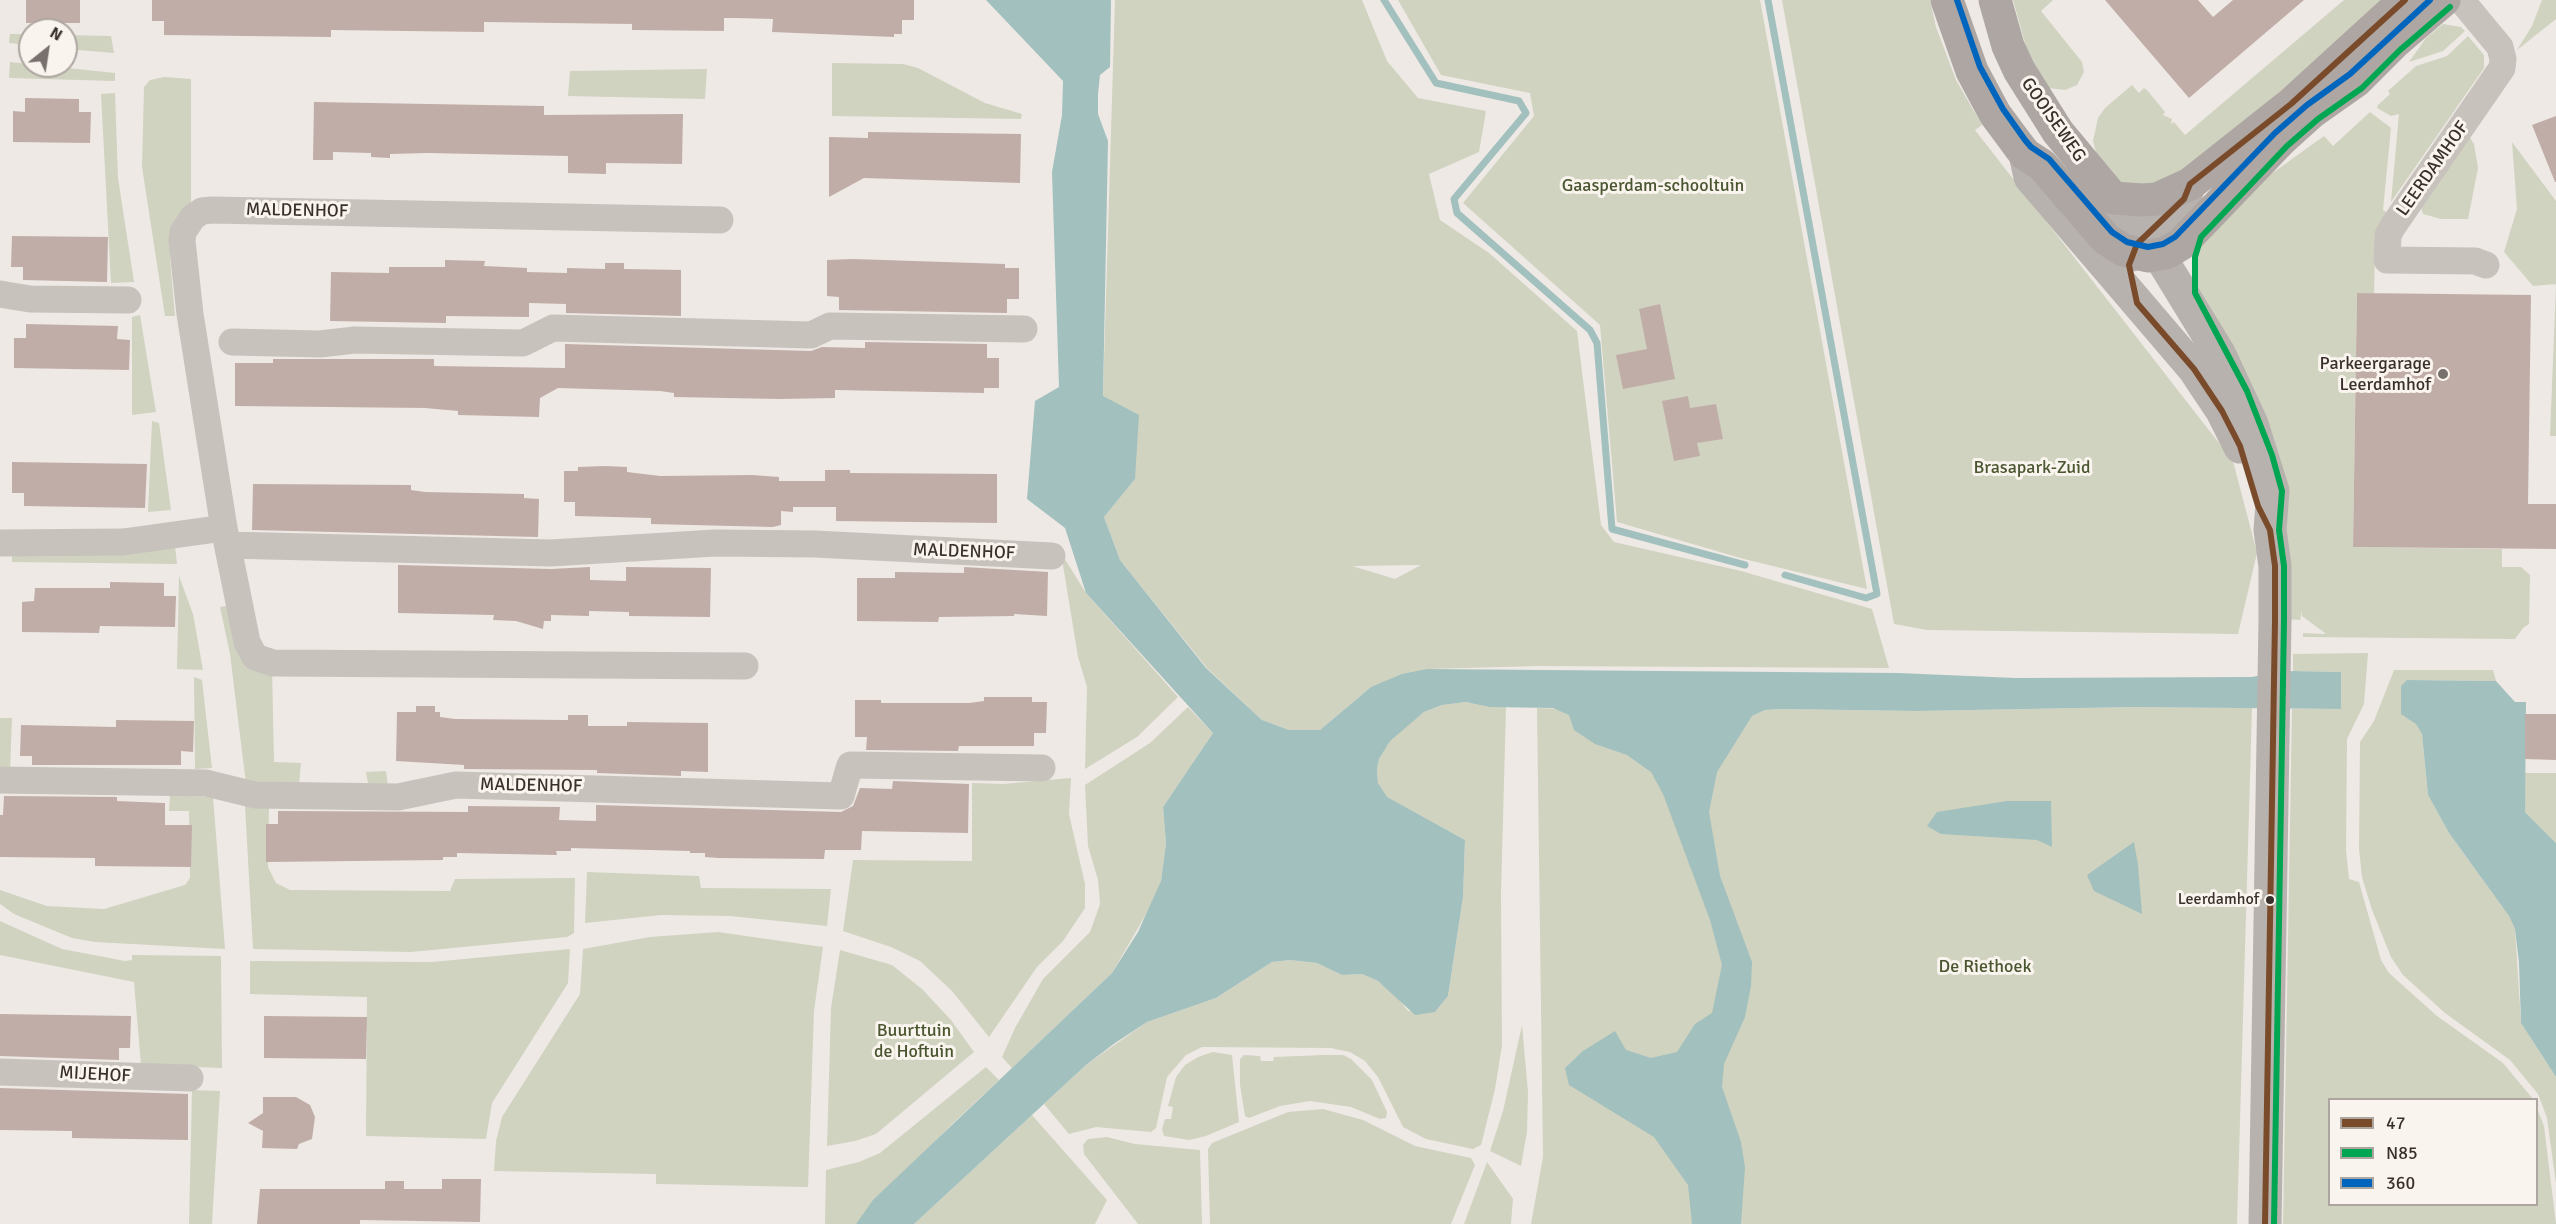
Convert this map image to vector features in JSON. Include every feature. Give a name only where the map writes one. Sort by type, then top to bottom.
[{"type":"main road","points":[[1947,0],[1964,52],[1983,93],[1995,114],[2025,153],[2042,165],[2106,239],[2145,248],[2173,251],[2281,140],[2312,112],[2356,81],[2444,0]]},
{"type":"main road","name":"GOOISEWEG","points":[[1995,0],[2008,46],[2025,81],[2058,132],[2113,198]]},
{"type":"main road","points":[[2113,198],[2157,199],[2190,184],[2291,104],[2405,0]]},
{"type":"main road","points":[[2025,153],[2030,177],[2194,369],[2222,411],[2240,446],[2258,506],[2270,530]]},
{"type":"main road","points":[[2137,303],[2129,264],[2145,248],[2184,199],[2190,184]]},
{"type":"main road","points":[[2113,198],[2145,248],[2186,295],[2239,394],[2264,458],[2273,491],[2270,530],[2275,566],[2275,620],[2265,1224]]},
{"type":"main road","points":[[2186,295],[2184,268],[2193,232]]},
{"type":"street","name":"LEERDAMHOF","points":[[2461,0],[2500,47],[2503,59],[2502,68],[2393,226],[2388,235],[2387,260],[2475,261],[2486,265]]},
{"type":"street","name":"MALDENHOF","points":[[720,220],[202,211],[187,224],[182,241],[190,314],[226,536],[247,642],[255,657],[264,661],[746,666]]},
{"type":"street","points":[[0,294],[30,299],[128,300]]},
{"type":"street","points":[[232,342],[320,344],[355,340],[523,343],[553,328],[811,335],[830,326],[1024,329]]},
{"type":"street","name":"MALDENHOF","points":[[0,543],[123,542],[226,536],[551,553],[715,543],[814,544],[1052,556]]},
{"type":"street","name":"MALDENHOF","points":[[0,780],[206,783],[255,795],[398,797],[456,785],[841,796],[850,765],[1042,768]]},
{"type":"street","name":"MIJEHOF","points":[[0,1072],[190,1078]]},
{"type":"green space","points":[[1115,0],[1362,0],[1387,61],[1418,98],[1486,111],[1479,152],[1429,174],[1440,220],[1489,253],[1577,331],[1601,525],[1614,542],[1741,571],[1872,609],[1889,668],[1539,666],[1427,669],[1371,687],[1320,730],[1289,730],[1262,720],[1207,668],[1120,560],[1104,517],[1135,479],[1103,396]],"holes":[[[1421,565],[1395,579],[1352,566]]]},
{"type":"green space","name":"Gaasperdam-schooltuin","points":[[1398,0],[1760,0],[1867,589],[1744,559],[1617,522],[1600,325],[1463,203],[1534,116],[1530,93],[1441,75]]},
{"type":"green space","name":"Brasapark-Zuid","points":[[1782,0],[1930,0],[1936,27],[1956,80],[1982,125],[1975,130],[2233,461],[2257,553],[2238,634],[1927,630],[1894,624]]},
{"type":"green space","points":[[2013,0],[2053,0],[2041,11],[2082,62],[2084,72],[2077,85],[2065,90],[2048,88],[2030,61]]},
{"type":"green space","points":[[2344,0],[2395,0],[2321,56],[2179,179],[2136,188],[2117,181],[2097,156],[2093,141],[2098,118],[2105,108],[2132,85],[2139,93],[2144,88],[2147,90],[2165,112],[2163,115],[2172,119],[2171,124],[2174,122],[2185,135]]},
{"type":"green space","points":[[2542,0],[2556,0],[2556,19],[2517,50],[2532,26]]},
{"type":"green space","points":[[2443,24],[2461,27],[2465,31],[2443,51],[2409,62],[2426,38]]},
{"type":"green space","points":[[10,34],[18,34],[18,44],[9,43]]},
{"type":"green space","points":[[78,35],[111,36],[114,53],[78,50]]},
{"type":"green space","points":[[2468,36],[2484,55],[2484,68],[2391,202],[2399,114],[2391,116],[2377,108],[2378,105],[2390,94],[2388,91],[2416,66],[2447,56]]},
{"type":"green space","points":[[10,62],[18,63],[18,78],[78,78],[78,69],[115,73],[115,81],[9,78]]},
{"type":"green space","points":[[832,63],[903,64],[918,68],[985,103],[1022,114],[1021,119],[832,116]]},
{"type":"green space","points":[[707,69],[705,99],[568,96],[570,71]]},
{"type":"green space","points":[[164,77],[191,79],[191,207],[173,225],[170,259],[175,316],[165,316],[142,167],[144,87],[150,80]]},
{"type":"green space","points":[[115,93],[118,178],[134,282],[111,283],[101,94]]},
{"type":"green space","points":[[2370,112],[2391,128],[2383,210],[2390,215],[2375,254],[2374,293],[2357,293],[2353,547],[2502,549],[2502,567],[2521,567],[2530,575],[2529,624],[2515,639],[2303,637],[2303,633],[2325,633],[2302,616],[2302,611],[2300,620],[2287,619],[2285,509],[2199,290],[2195,273],[2195,255],[2199,244],[2249,190],[2324,136],[2333,146]]},
{"type":"green space","points":[[2464,128],[2474,144],[2478,168],[2468,219],[2441,219],[2423,214],[2420,204]]},
{"type":"green space","points":[[2512,142],[2556,201],[2556,284],[2533,286],[2504,252],[2517,209]]},
{"type":"green space","points":[[2556,284],[2556,436],[2550,436]]},
{"type":"green space","points":[[140,315],[156,412],[132,415],[132,317]]},
{"type":"green space","points":[[152,421],[159,423],[171,510],[148,512]]},
{"type":"green space","points":[[175,546],[177,564],[12,562],[12,552]]},
{"type":"green space","points":[[1061,553],[1086,593],[1178,697],[1137,737],[1085,769],[1087,687],[1078,657]]},
{"type":"green space","points":[[179,576],[193,614],[203,670],[177,669]]},
{"type":"green space","points":[[235,605],[272,667],[274,762],[301,763],[299,785],[246,784],[230,654],[220,607]]},
{"type":"green space","points":[[2368,653],[2364,704],[2347,739],[2346,850],[2349,879],[2359,882],[2381,960],[2389,973],[2437,1016],[2503,1063],[2532,1098],[2328,1098],[2328,1206],[2538,1206],[2538,1111],[2544,1126],[2556,1224],[2283,1224],[2292,709],[2341,709],[2341,672],[2293,671],[2293,654]]},
{"type":"green space","points":[[2394,670],[2493,670],[2496,681],[2407,680],[2416,724],[2422,733],[2428,795],[2449,833],[2509,916],[2515,929],[2521,1023],[2556,1077],[2556,1184],[2547,1118],[2538,1094],[2510,1060],[2445,1013],[2403,975],[2391,957],[2372,910],[2362,877],[2359,849],[2360,742],[2374,721]]},
{"type":"green space","points":[[194,677],[202,680],[212,768],[195,769]]},
{"type":"green space","points":[[1466,702],[1506,707],[1501,894],[1502,1045],[1495,1089],[1481,1145],[1473,1149],[1426,1139],[1403,1127],[1378,1077],[1365,1061],[1350,1052],[1331,1048],[1202,1047],[1186,1055],[1167,1077],[1156,1128],[1151,1132],[1096,1127],[1069,1134],[1044,1104],[1086,1065],[1147,1022],[1216,998],[1272,962],[1290,960],[1317,963],[1342,975],[1362,974],[1378,981],[1397,997],[1408,1011],[1435,1012],[1448,996],[1463,897],[1465,840],[1386,797],[1378,783],[1377,769],[1379,759],[1390,740],[1408,724],[1424,712],[1442,705]]},
{"type":"green space","points":[[1188,707],[1213,733],[1163,807],[1166,843],[1161,881],[1153,902],[1112,973],[1012,1068],[1002,1057],[1015,1028],[1043,979],[1090,932],[1100,904],[1098,880],[1088,846],[1085,785],[1150,743]]},
{"type":"green space","name":"De Riethoek","points":[[2135,707],[2252,708],[2237,1224],[1531,1224],[1543,1157],[1537,708],[1752,716],[1765,710],[1782,709],[1917,711]]},
{"type":"green space","points":[[0,718],[12,718],[10,772],[0,772]]},
{"type":"green space","points":[[386,771],[388,787],[369,789],[366,772]]},
{"type":"green space","points":[[2525,773],[2556,773],[2556,843],[2525,812]]},
{"type":"green space","points":[[1071,778],[1069,814],[1085,884],[1085,908],[1063,941],[1037,967],[989,1037],[952,991],[920,961],[891,947],[843,931],[853,860],[972,861],[972,783],[1003,784]]},
{"type":"green space","points":[[170,795],[213,797],[225,949],[95,942],[72,938],[14,914],[0,904],[0,890],[47,906],[104,909],[185,885],[190,878],[189,811],[169,811]]},
{"type":"green space","points":[[245,806],[269,806],[268,867],[276,883],[290,890],[450,891],[455,879],[575,878],[574,933],[567,937],[411,952],[253,949]]},
{"type":"green space","points":[[587,872],[699,876],[701,888],[831,889],[827,926],[730,916],[661,915],[585,923]]},
{"type":"green space","points":[[0,921],[62,949],[125,961],[132,960],[132,955],[221,956],[222,1068],[141,1065],[134,982],[0,955]]},
{"type":"green space","points":[[718,932],[823,947],[814,1011],[808,1187],[656,1184],[656,1174],[494,1171],[496,1141],[502,1117],[580,994],[583,949],[650,937]]},
{"type":"green space","points":[[570,949],[568,983],[492,1103],[486,1139],[366,1136],[367,997],[250,994],[250,961],[432,962]]},
{"type":"green space","name":"Buurttuin de Hoftuin","points":[[840,950],[892,965],[922,989],[951,1020],[974,1052],[876,1134],[855,1141],[827,1146],[831,1008]]},
{"type":"green space","points":[[1522,1025],[1528,1092],[1527,1132],[1521,1166],[1490,1151],[1503,1111]]},
{"type":"green space","points":[[1213,1052],[1232,1055],[1239,1122],[1206,1136],[1189,1140],[1164,1136],[1162,1129],[1165,1119],[1171,1119],[1173,1107],[1168,1106],[1176,1077],[1185,1065]]},
{"type":"green space","points":[[1244,1055],[1260,1056],[1261,1061],[1273,1061],[1274,1057],[1343,1055],[1351,1059],[1372,1080],[1387,1112],[1386,1118],[1380,1119],[1351,1107],[1310,1101],[1280,1106],[1249,1118],[1245,1116],[1240,1085],[1240,1059]]},
{"type":"green space","points":[[986,1067],[999,1080],[949,1127],[856,1224],[825,1224],[826,1170],[859,1162],[880,1153]]},
{"type":"green space","points":[[192,1090],[220,1091],[212,1224],[189,1224]]},
{"type":"green space","points":[[1323,1109],[1363,1120],[1415,1146],[1471,1158],[1475,1165],[1451,1224],[1210,1224],[1208,1149],[1212,1143],[1288,1112]]},
{"type":"green space","points":[[1032,1115],[1107,1200],[1095,1224],[914,1224]]},
{"type":"green space","points":[[1107,1137],[1135,1144],[1200,1150],[1202,1224],[1138,1224],[1084,1154],[1083,1145],[1088,1139]]},
{"type":"green space","points":[[1487,1162],[1513,1199],[1511,1224],[1464,1224]]},
{"type":"water","points":[[986,0],[1111,0],[1110,67],[1100,75],[1098,94],[1098,114],[1108,141],[1103,396],[1139,415],[1135,479],[1104,517],[1120,560],[1206,668],[1262,720],[1289,730],[1320,730],[1371,687],[1402,674],[1427,669],[1898,673],[2016,678],[2251,677],[2293,671],[2341,672],[2341,709],[2135,707],[1917,711],[1782,709],[1765,710],[1752,716],[1717,772],[1709,812],[1720,876],[1752,962],[1751,986],[1745,1017],[1724,1064],[1722,1087],[1741,1142],[1745,1167],[1741,1224],[1692,1224],[1688,1185],[1654,1137],[1569,1085],[1565,1068],[1583,1051],[1615,1031],[1626,1050],[1651,1058],[1677,1052],[1695,1024],[1712,1013],[1722,965],[1710,920],[1663,794],[1651,772],[1627,755],[1595,744],[1574,730],[1569,715],[1553,708],[1490,707],[1466,702],[1442,705],[1424,712],[1390,741],[1379,759],[1377,769],[1378,783],[1387,797],[1465,840],[1463,897],[1448,996],[1435,1012],[1415,1015],[1378,981],[1362,974],[1342,975],[1317,963],[1290,960],[1272,962],[1216,998],[1147,1022],[1115,1043],[1086,1065],[914,1224],[856,1224],[873,1200],[1112,973],[1138,932],[1161,881],[1166,843],[1163,807],[1213,733],[1086,593],[1065,528],[1027,499],[1035,401],[1059,387],[1052,172],[1062,115],[1063,81]]},
{"type":"water","points":[[2407,680],[2496,681],[2515,702],[2526,702],[2525,812],[2556,843],[2556,1077],[2521,1023],[2519,963],[2515,929],[2509,916],[2449,833],[2428,795],[2422,734],[2416,724],[2401,714],[2401,686]]},
{"type":"water","points":[[2007,801],[2051,801],[2052,847],[2037,840],[1941,834],[1927,826],[1937,812]]},
{"type":"water","points":[[2134,842],[2142,914],[2094,891],[2087,875]]},
{"type":"building","points":[[26,0],[80,0],[80,23],[78,23],[78,18],[26,18]]},
{"type":"building","points":[[152,0],[914,0],[914,20],[902,20],[902,34],[894,34],[894,37],[772,32],[773,19],[736,18],[724,18],[724,31],[632,30],[632,24],[484,22],[484,32],[331,30],[331,37],[164,35],[164,21],[152,21]]},
{"type":"building","points":[[2105,0],[2198,0],[2213,17],[2233,0],[2304,0],[2189,98]]},
{"type":"building","points":[[25,98],[79,99],[79,112],[91,112],[90,143],[13,142],[13,111],[25,112]]},
{"type":"building","points":[[314,102],[544,106],[544,115],[683,114],[682,164],[606,163],[606,174],[568,173],[568,156],[428,153],[390,154],[390,158],[371,157],[371,153],[333,152],[333,160],[313,160]]},
{"type":"building","points":[[2556,116],[2556,182],[2555,182],[2532,125]]},
{"type":"building","points":[[868,132],[1021,134],[1020,183],[864,178],[829,197],[829,137],[868,138]]},
{"type":"building","points":[[12,236],[108,237],[107,282],[23,280],[23,267],[11,267]]},
{"type":"building","points":[[445,260],[485,261],[484,266],[527,268],[527,272],[567,273],[567,268],[605,269],[605,263],[624,263],[624,269],[681,270],[681,316],[566,313],[566,304],[529,303],[529,317],[446,316],[446,323],[330,321],[331,272],[389,273],[389,267],[445,267]]},
{"type":"building","points":[[827,260],[1005,264],[1005,268],[1019,268],[1019,299],[1007,299],[1007,313],[839,310],[839,297],[827,296]]},
{"type":"building","name":"Parkeergarage Leerdamhof","points":[[2357,293],[2531,295],[2528,504],[2556,504],[2556,549],[2353,547]]},
{"type":"building","points":[[1660,304],[1675,379],[1623,389],[1616,355],[1647,349],[1639,309]]},
{"type":"building","points":[[26,324],[118,326],[117,339],[130,340],[129,370],[14,368],[14,338],[26,338]]},
{"type":"building","points":[[865,342],[987,344],[987,358],[999,358],[999,388],[984,388],[984,393],[835,390],[835,398],[780,399],[674,397],[674,393],[660,391],[558,388],[540,398],[539,417],[458,415],[458,411],[425,408],[235,406],[235,363],[273,363],[273,359],[434,359],[434,366],[565,368],[565,344],[811,351],[822,347],[865,348]]},
{"type":"building","points":[[1688,396],[1690,408],[1716,404],[1723,439],[1697,443],[1700,456],[1674,461],[1662,401]]},
{"type":"building","points":[[12,462],[147,464],[145,508],[24,506],[24,493],[12,493]]},
{"type":"building","points":[[578,467],[627,467],[627,472],[660,476],[752,475],[779,477],[779,481],[825,481],[825,470],[850,470],[850,473],[997,474],[997,523],[836,521],[836,507],[793,507],[793,512],[781,511],[781,525],[773,527],[651,524],[651,518],[575,516],[575,502],[564,502],[564,471],[578,471]]},
{"type":"building","points":[[253,484],[411,485],[411,490],[425,492],[524,494],[524,498],[539,499],[538,537],[252,530]]},
{"type":"building","points":[[398,565],[551,569],[590,567],[590,580],[626,581],[626,567],[711,568],[710,617],[629,616],[629,612],[589,611],[589,616],[551,615],[551,621],[544,621],[543,629],[516,621],[493,620],[494,615],[398,613]]},
{"type":"building","points":[[964,567],[1048,572],[1047,616],[1014,614],[1014,616],[939,617],[938,622],[857,621],[857,578],[895,578],[895,572],[964,573]]},
{"type":"building","points":[[110,582],[164,583],[164,596],[176,596],[175,627],[100,626],[99,633],[22,632],[22,602],[34,601],[35,588],[110,588]]},
{"type":"building","points":[[984,697],[1032,697],[1032,702],[1047,702],[1046,733],[1034,733],[1034,746],[959,746],[958,751],[866,750],[867,737],[855,737],[855,700],[881,700],[881,703],[969,703],[984,701]]},
{"type":"building","points":[[416,706],[435,706],[435,712],[440,712],[440,717],[455,719],[568,720],[568,715],[588,715],[588,726],[627,726],[627,722],[708,723],[708,772],[681,771],[681,776],[597,773],[597,770],[464,769],[464,765],[396,761],[397,712],[416,712]]},
{"type":"building","points":[[2525,714],[2556,714],[2556,760],[2525,759]]},
{"type":"building","points":[[116,720],[194,721],[193,752],[181,751],[181,765],[32,765],[32,756],[20,756],[21,725],[116,727]]},
{"type":"building","points":[[893,781],[969,784],[968,833],[862,831],[861,850],[825,850],[824,859],[718,858],[705,857],[705,853],[690,853],[690,851],[571,848],[571,851],[556,851],[557,855],[457,853],[457,857],[443,857],[443,860],[266,862],[266,824],[278,824],[278,811],[468,812],[468,806],[560,807],[559,820],[596,821],[596,805],[841,812],[853,806],[860,788],[892,789]]},
{"type":"building","points":[[4,796],[117,797],[117,801],[165,803],[165,825],[192,825],[191,867],[95,866],[95,858],[0,857],[0,815],[3,815]]},
{"type":"building","points":[[0,1014],[131,1016],[130,1048],[119,1048],[119,1060],[0,1056]]},
{"type":"building","points":[[264,1016],[367,1017],[366,1059],[264,1058]]},
{"type":"building","points":[[0,1088],[188,1094],[188,1140],[72,1138],[72,1131],[0,1130]]},
{"type":"building","points":[[263,1097],[296,1097],[310,1105],[315,1117],[312,1139],[299,1144],[297,1149],[262,1148],[263,1131],[248,1123],[263,1113]]},
{"type":"building","points":[[442,1179],[481,1179],[480,1222],[360,1220],[360,1224],[257,1224],[260,1189],[385,1189],[385,1181],[404,1181],[404,1189],[442,1189]]},
{"type":"waterway","points":[[1384,0],[1436,83],[1519,101],[1526,113],[1454,199],[1457,213],[1590,330],[1597,343],[1612,529],[1745,565]]},
{"type":"waterway","points":[[1768,0],[1877,594],[1866,598],[1785,575]]},
{"type":"transit line","name":"360","points":[[1957,0],[1980,67],[2003,109],[2025,140],[2049,159],[2112,232],[2127,242],[2148,247],[2163,244],[2175,237],[2275,133],[2307,105],[2350,74],[2430,0]]},
{"type":"transit line","name":"47","points":[[2265,1224],[2275,620],[2275,566],[2270,530],[2258,506],[2240,446],[2222,411],[2194,369],[2137,303],[2129,265],[2137,244],[2184,199],[2190,184],[2291,104],[2405,0]]},
{"type":"transit line","name":"N85","points":[[2274,1224],[2284,620],[2284,566],[2279,530],[2282,491],[2272,455],[2247,391],[2195,293],[2195,257],[2201,237],[2287,146],[2318,119],[2362,88],[2400,50],[2450,7]]},
{"type":"place","name":"Parkeergarage Leerdamhof","points":[[2443,374]]},
{"type":"place","name":"Leerdamhof","points":[[2270,900]]}]
